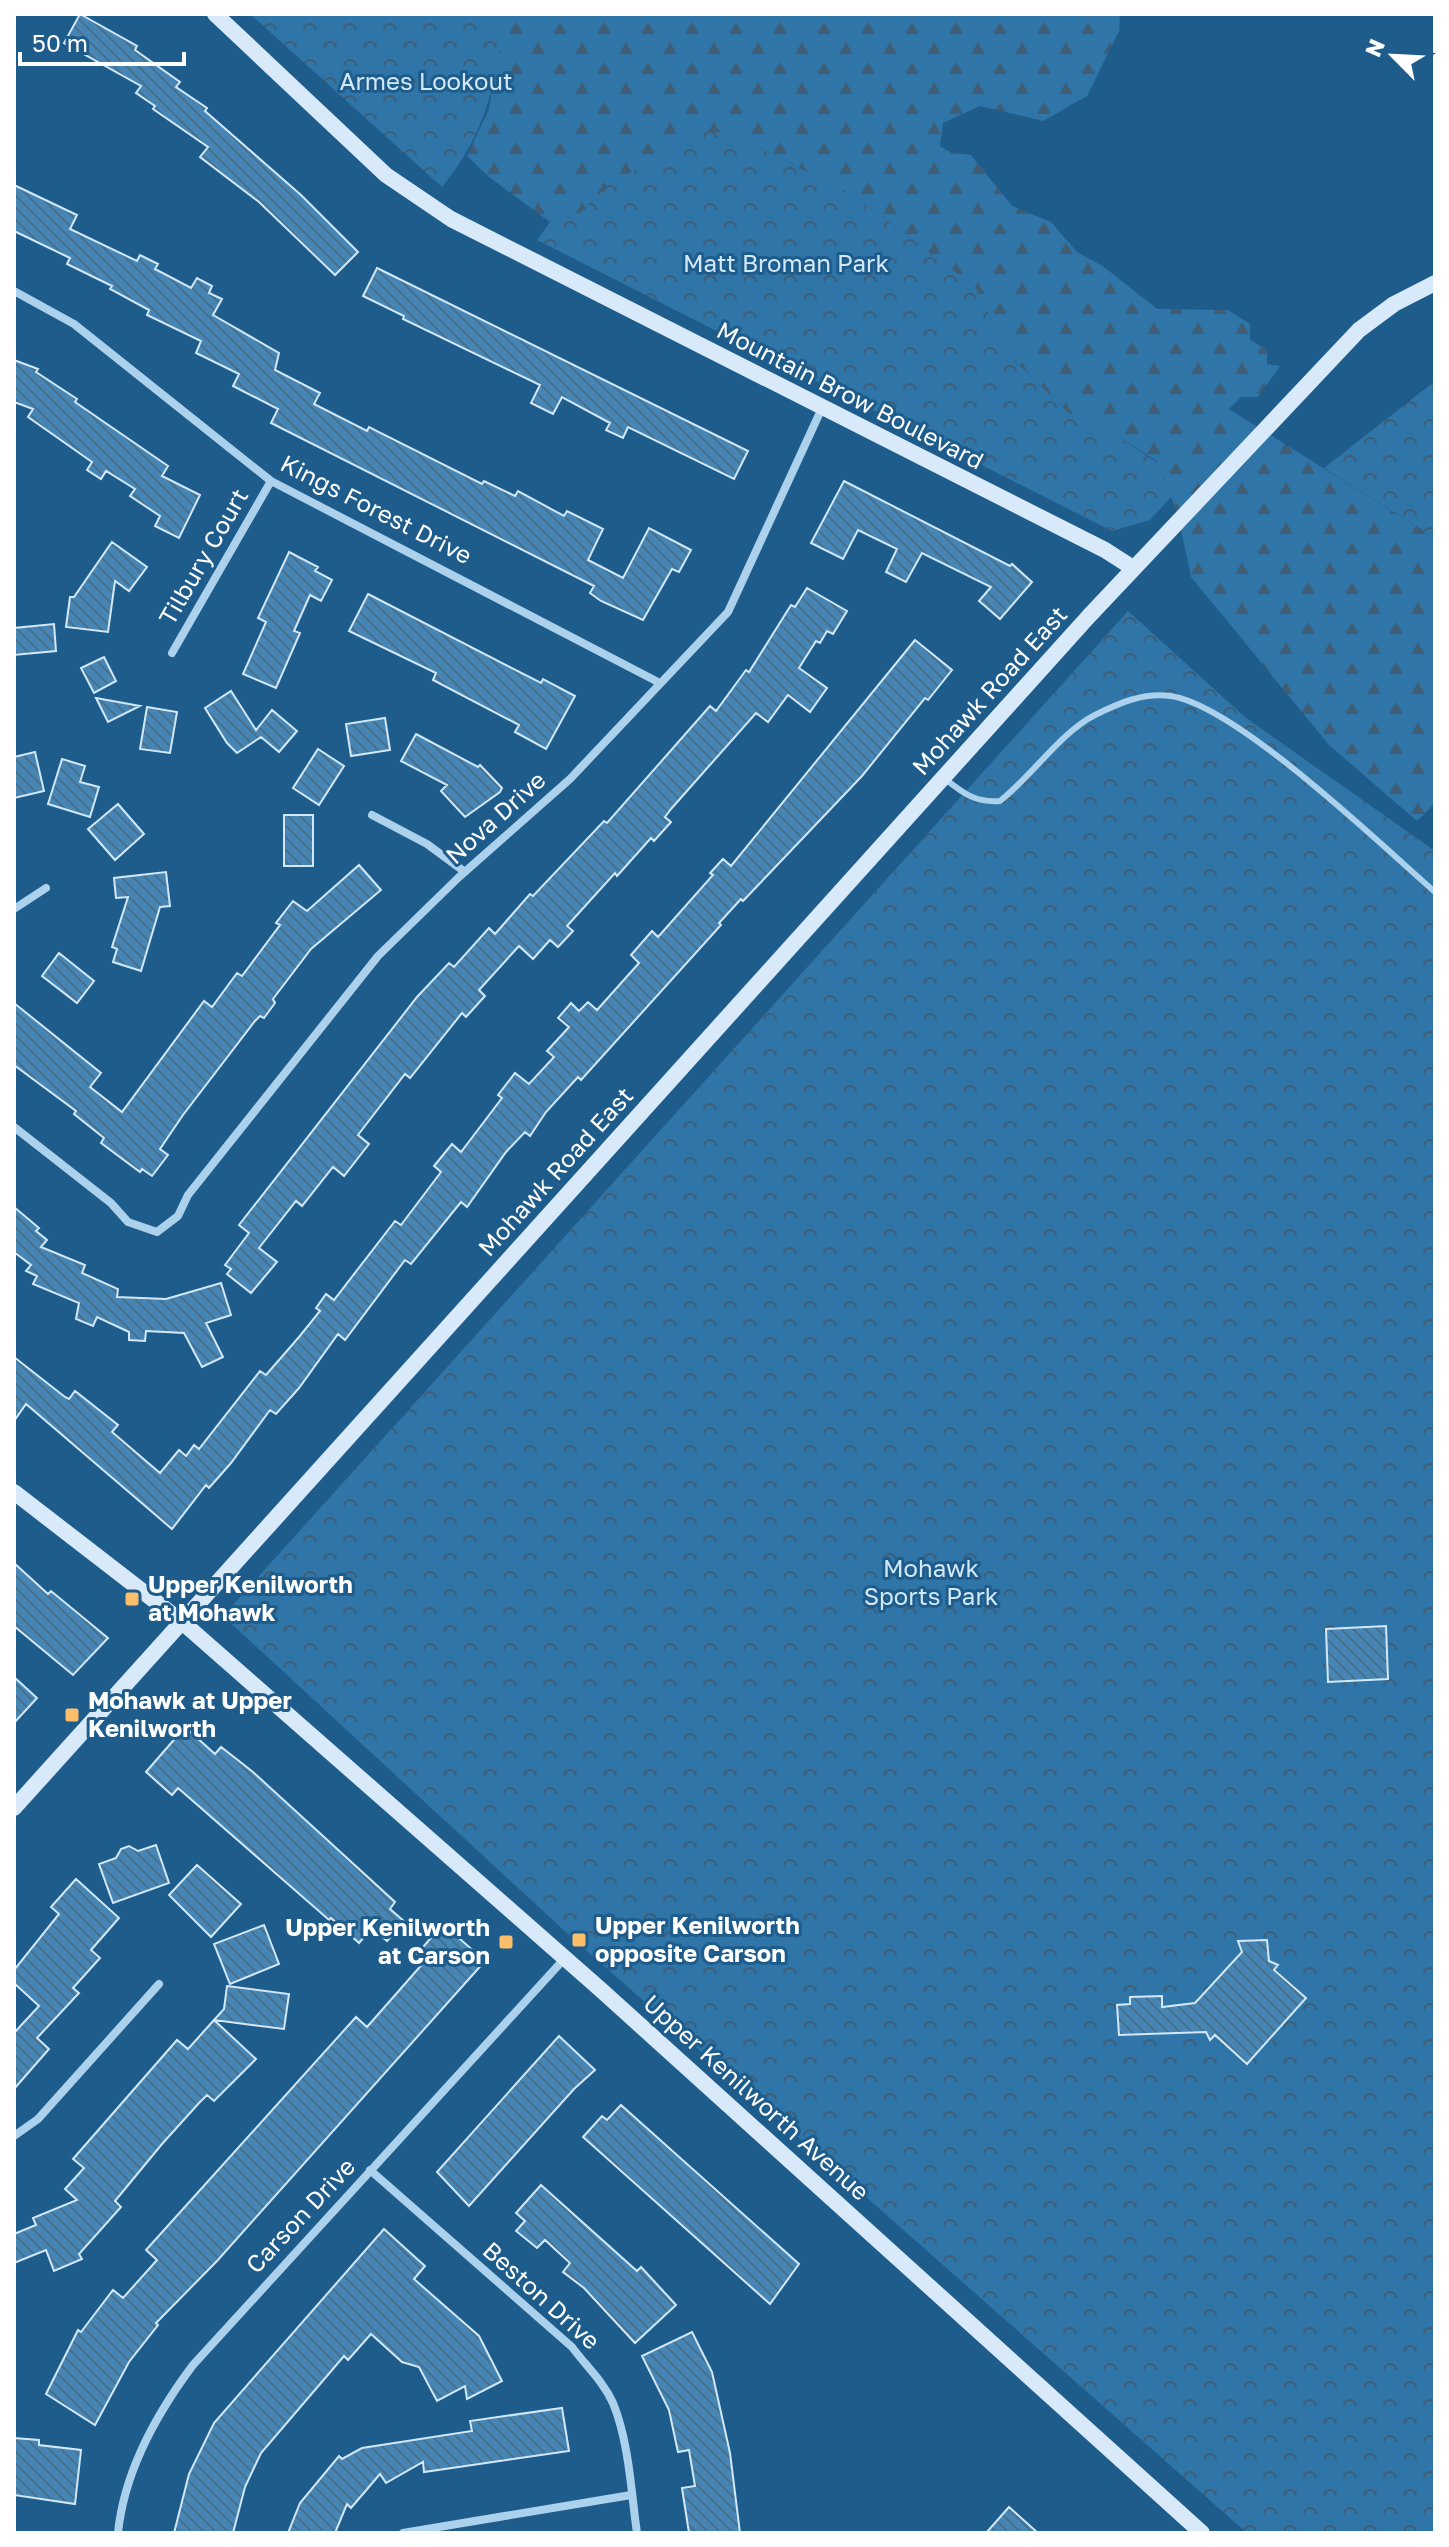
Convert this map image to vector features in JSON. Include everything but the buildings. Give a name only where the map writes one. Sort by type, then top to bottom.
[{"type":"main road","name":"Mountain Brow Boulevard","points":[[215,14],[342,137],[410,194],[504,248],[1105,550],[1133,568]]},
{"type":"main road","points":[[1133,568],[1359,330],[1394,304],[1435,283]]},
{"type":"main road","name":"Mohawk Road East","points":[[14,1808],[1133,568]]},
{"type":"main road","name":"Upper Kenilworth Avenue","points":[[14,1492],[181,1621],[565,1958],[1202,2533]]},
{"type":"street","name":"Kings Forest Drive","points":[[14,291],[74,324],[271,481],[658,682]]},
{"type":"street","name":"Nova Drive","points":[[14,1127],[111,1203],[128,1222],[157,1232],[178,1216],[188,1195],[378,956],[465,872],[570,779],[658,682],[728,612],[822,408]]},
{"type":"street","name":"Tilbury Court","points":[[172,653],[271,481]]},
{"type":"street","points":[[372,815],[427,844],[465,872]]},
{"type":"street","points":[[14,909],[46,888]]},
{"type":"street","name":"Carson Drive","points":[[118,2533],[131,2474],[155,2423],[183,2378],[218,2333],[565,1958]]},
{"type":"street","points":[[14,2136],[38,2119],[159,1984]]},
{"type":"street","name":"Beston Drive","points":[[370,2170],[572,2347],[598,2377],[617,2415],[637,2533]]},
{"type":"street","points":[[403,2533],[631,2495]]},
{"type":"lane","points":[[944,778],[965,795],[983,802],[1000,801],[1091,717],[1133,698],[1171,696],[1200,706],[1229,722],[1300,776],[1435,892]]},
{"type":"green space","name":"Armes Lookout","points":[[250,14],[504,14],[487,106],[470,147],[442,187]]},
{"type":"green space","points":[[504,14],[1120,14],[1119,31],[1087,96],[1043,121],[980,106],[943,123],[940,146],[950,152],[971,155],[1012,206],[1051,222],[1077,252],[1104,267],[1157,309],[1228,310],[1250,324],[1250,340],[1267,350],[1267,364],[1280,366],[1258,397],[1241,397],[1229,409],[1435,538],[1435,803],[1417,821],[1329,745],[1191,577],[1178,515],[1157,461],[1109,431],[1074,418],[1007,353],[975,287],[853,195],[730,133],[608,186],[581,212],[550,222],[489,177],[467,156],[489,109]]},
{"type":"green space","name":"Matt Broman Park","points":[[698,132],[730,133],[853,195],[975,287],[1007,353],[1074,418],[1109,431],[1158,463],[1171,497],[1150,520],[1112,531],[537,240],[550,222],[581,212],[608,186]]},
{"type":"green space","points":[[1435,381],[1435,538],[1324,468]]},
{"type":"green space","name":"Mohawk Sports Park","points":[[1128,611],[1246,718],[1435,851],[1435,2533],[1247,2533],[569,1935],[223,1616]]},
{"type":"place","name":"Upper Kenilworth at Mohawk","points":[[132,1599]]},
{"type":"place","name":"Mohawk at Upper Kenilworth","points":[[72,1715]]},
{"type":"place","name":"Upper Kenilworth opposite Carson","points":[[579,1940]]},
{"type":"place","name":"Upper Kenilworth at Carson","points":[[506,1942]]}]
